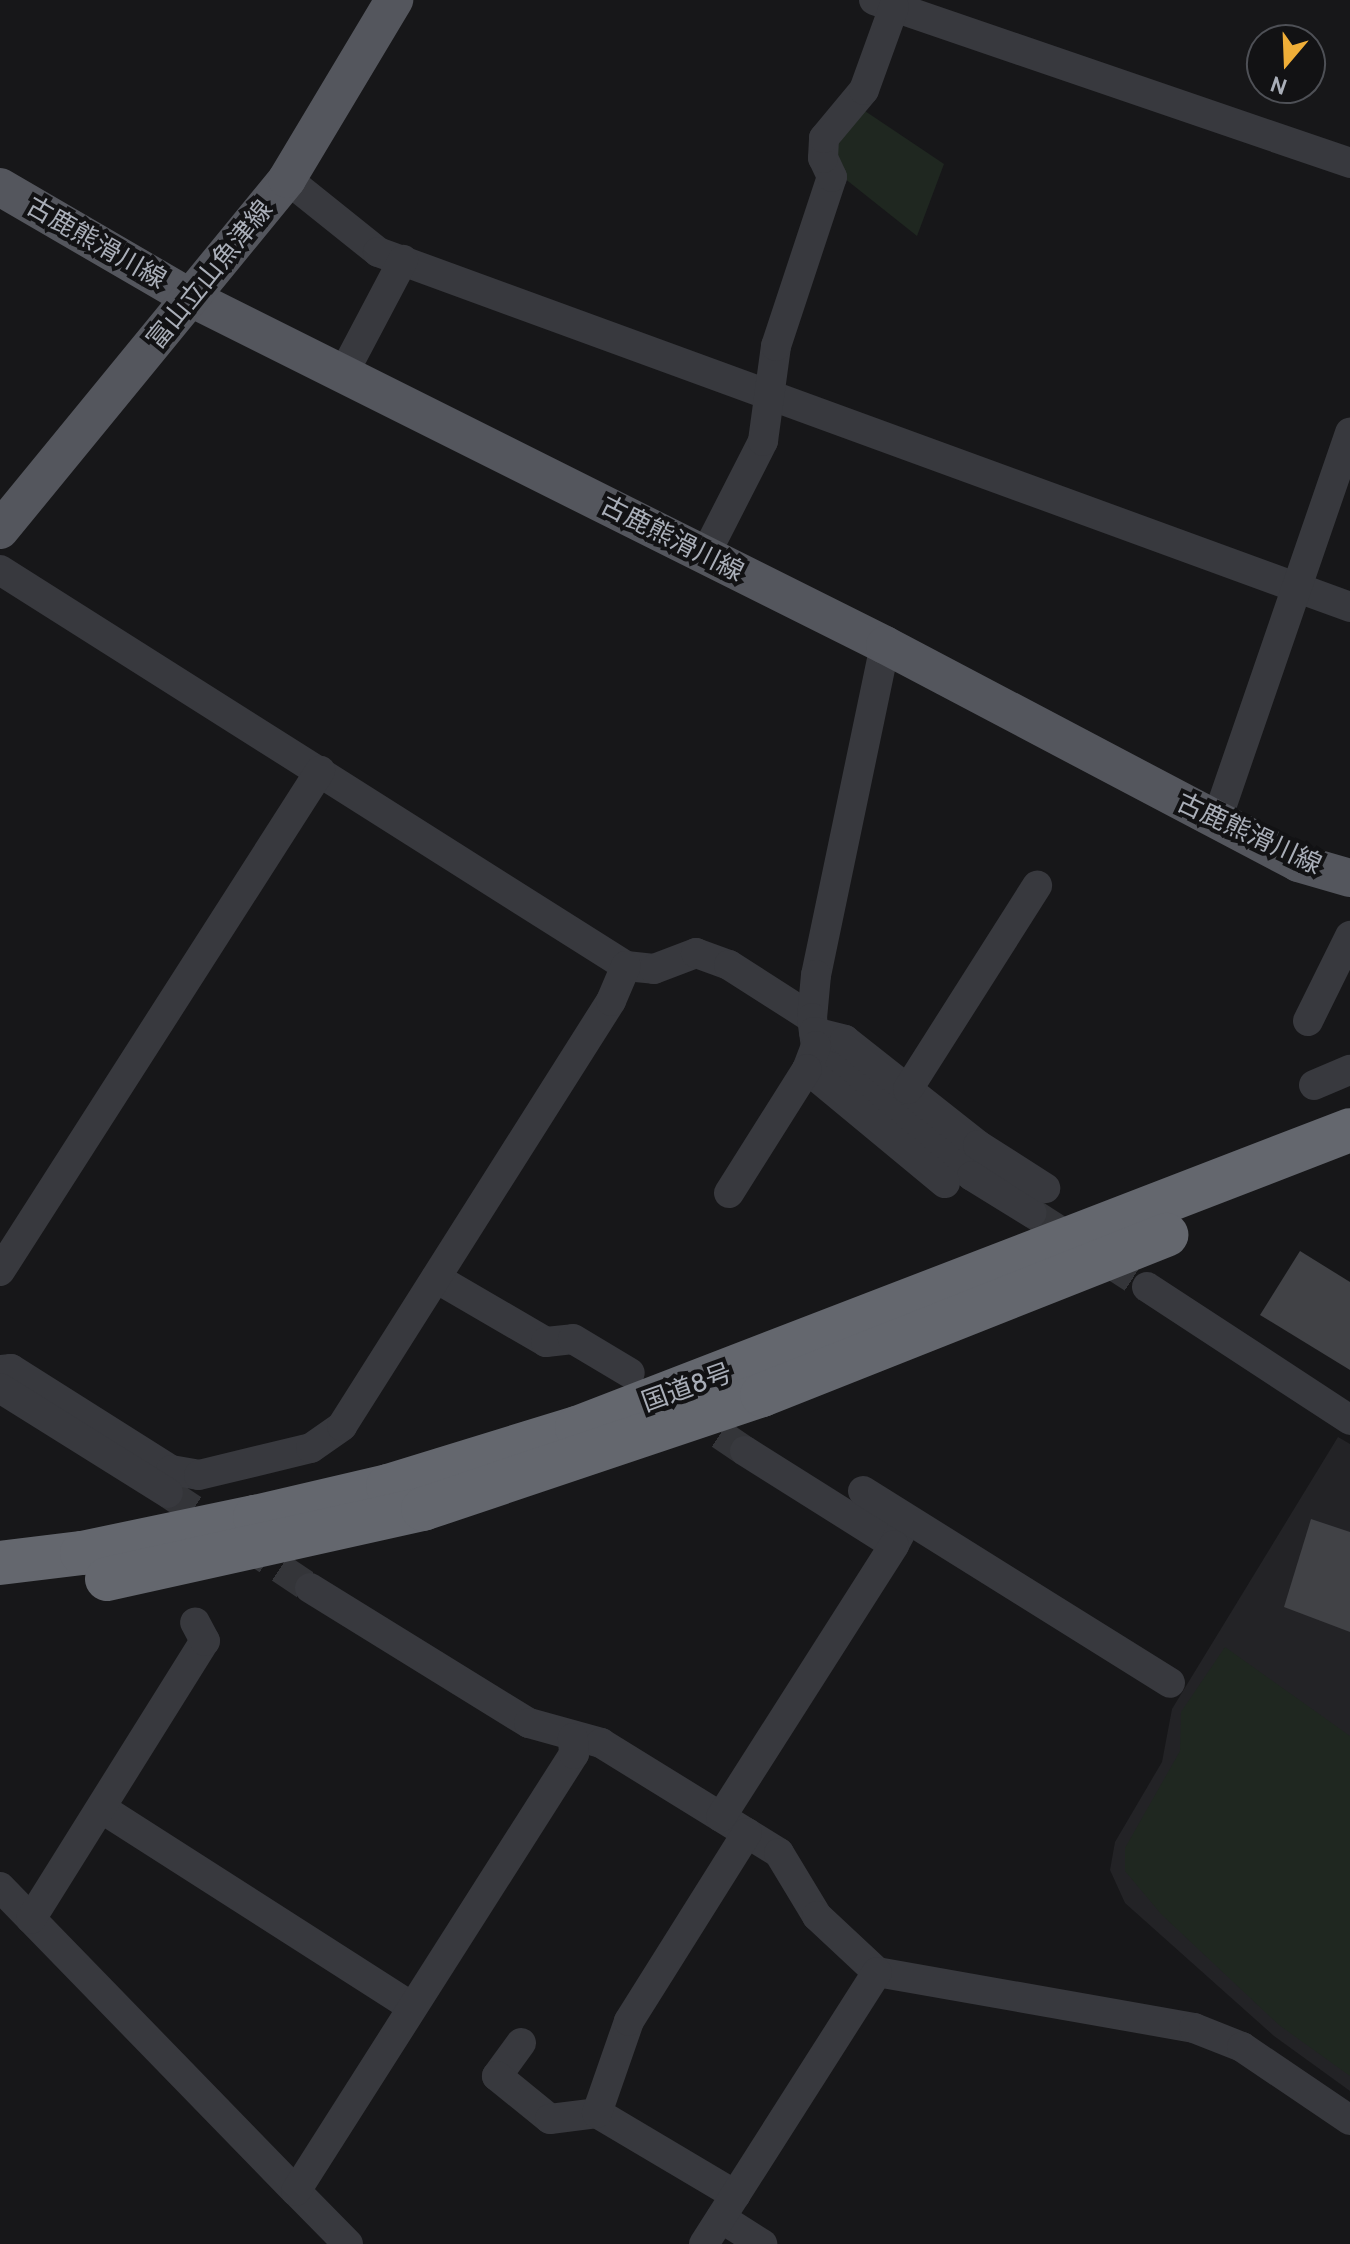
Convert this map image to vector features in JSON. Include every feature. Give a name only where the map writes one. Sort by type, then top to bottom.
[{"type":"highway","name":"国道8号","points":[[0,1563],[82,1553],[329,1500],[577,1428],[1350,1130]]},
{"type":"highway","name":"国道8号","points":[[0,1593],[224,1556],[423,1509],[762,1395],[1350,1162]]},
{"type":"main road","name":"富山立山魚津線","points":[[0,530],[287,179],[394,0]]},
{"type":"main road","name":"古鹿熊滑川線","points":[[0,187],[191,298],[885,645],[1216,822],[1298,863],[1350,878]]},
{"type":"street","points":[[705,555],[763,441],[766,392],[832,177],[823,158],[824,138],[864,90],[884,3],[1350,163]]},
{"type":"street","points":[[287,179],[378,252],[1296,584],[1350,607]]},
{"type":"street","points":[[343,374],[403,260]]},
{"type":"street","points":[[1216,822],[1350,432]]},
{"type":"street","points":[[0,570],[626,966],[654,969],[696,953],[729,965],[812,1041],[972,1176],[1038,1201],[978,1145],[845,1040],[812,1041]]},
{"type":"street","points":[[729,1193],[812,1041],[855,771],[885,645]]},
{"type":"street","points":[[0,1271],[320,771]]},
{"type":"street","points":[[908,1089],[1037,886]]},
{"type":"street","points":[[1308,1021],[1350,936]]},
{"type":"street","points":[[0,1370],[11,1369],[171,1470],[199,1475],[311,1448],[342,1426],[611,1001],[626,966]]},
{"type":"street","points":[[812,1041],[945,1183]]},
{"type":"street","points":[[1314,1085],[1350,1070]]},
{"type":"street","points":[[436,1278],[546,1342],[573,1339],[630,1373]]},
{"type":"street","points":[[1147,1287],[1350,1420]]},
{"type":"street","points":[[0,1388],[168,1493]]},
{"type":"street","points":[[745,1451],[1170,1683]]},
{"type":"street","points":[[863,1491],[900,1533]]},
{"type":"street","points":[[721,1817],[900,1533]]},
{"type":"street","points":[[310,1588],[529,1723],[573,1738],[601,1743],[779,1853],[817,1916],[877,1972],[1194,2028],[1242,2047],[1350,2120]]},
{"type":"street","points":[[31,1919],[205,1641],[195,1622]]},
{"type":"street","points":[[296,2191],[574,1754],[573,1738]]},
{"type":"street","points":[[101,1808],[411,2006]]},
{"type":"street","points":[[597,2113],[629,2021],[747,1833]]},
{"type":"street","points":[[0,1887],[348,2244]]},
{"type":"street","points":[[704,2244],[877,1972]]},
{"type":"street","points":[[521,2043],[497,2076],[550,2119],[597,2113],[728,2206],[762,2244]]},
{"type":"shaded area","points":[[862,109],[944,164],[917,236],[839,174],[829,158]]},
{"type":"shaded area","points":[[1338,1437],[1350,1444],[1350,2091],[1274,2036],[1125,1903],[1110,1870],[1115,1842],[1162,1762],[1172,1709]]},
{"type":"shaded area","points":[[1225,1647],[1350,1736],[1350,2076],[1279,2025],[1161,1914],[1125,1871],[1125,1848],[1180,1751],[1181,1712]]},
{"type":"building","points":[[1300,1251],[1350,1282],[1350,1370],[1260,1315]]},
{"type":"building","points":[[1311,1519],[1350,1532],[1350,1632],[1284,1607]]},
{"type":"tunnel","points":[[1032,1213],[1147,1287]]},
{"type":"tunnel","points":[[683,1409],[745,1451]]},
{"type":"tunnel","points":[[168,1493],[310,1588]]}]
